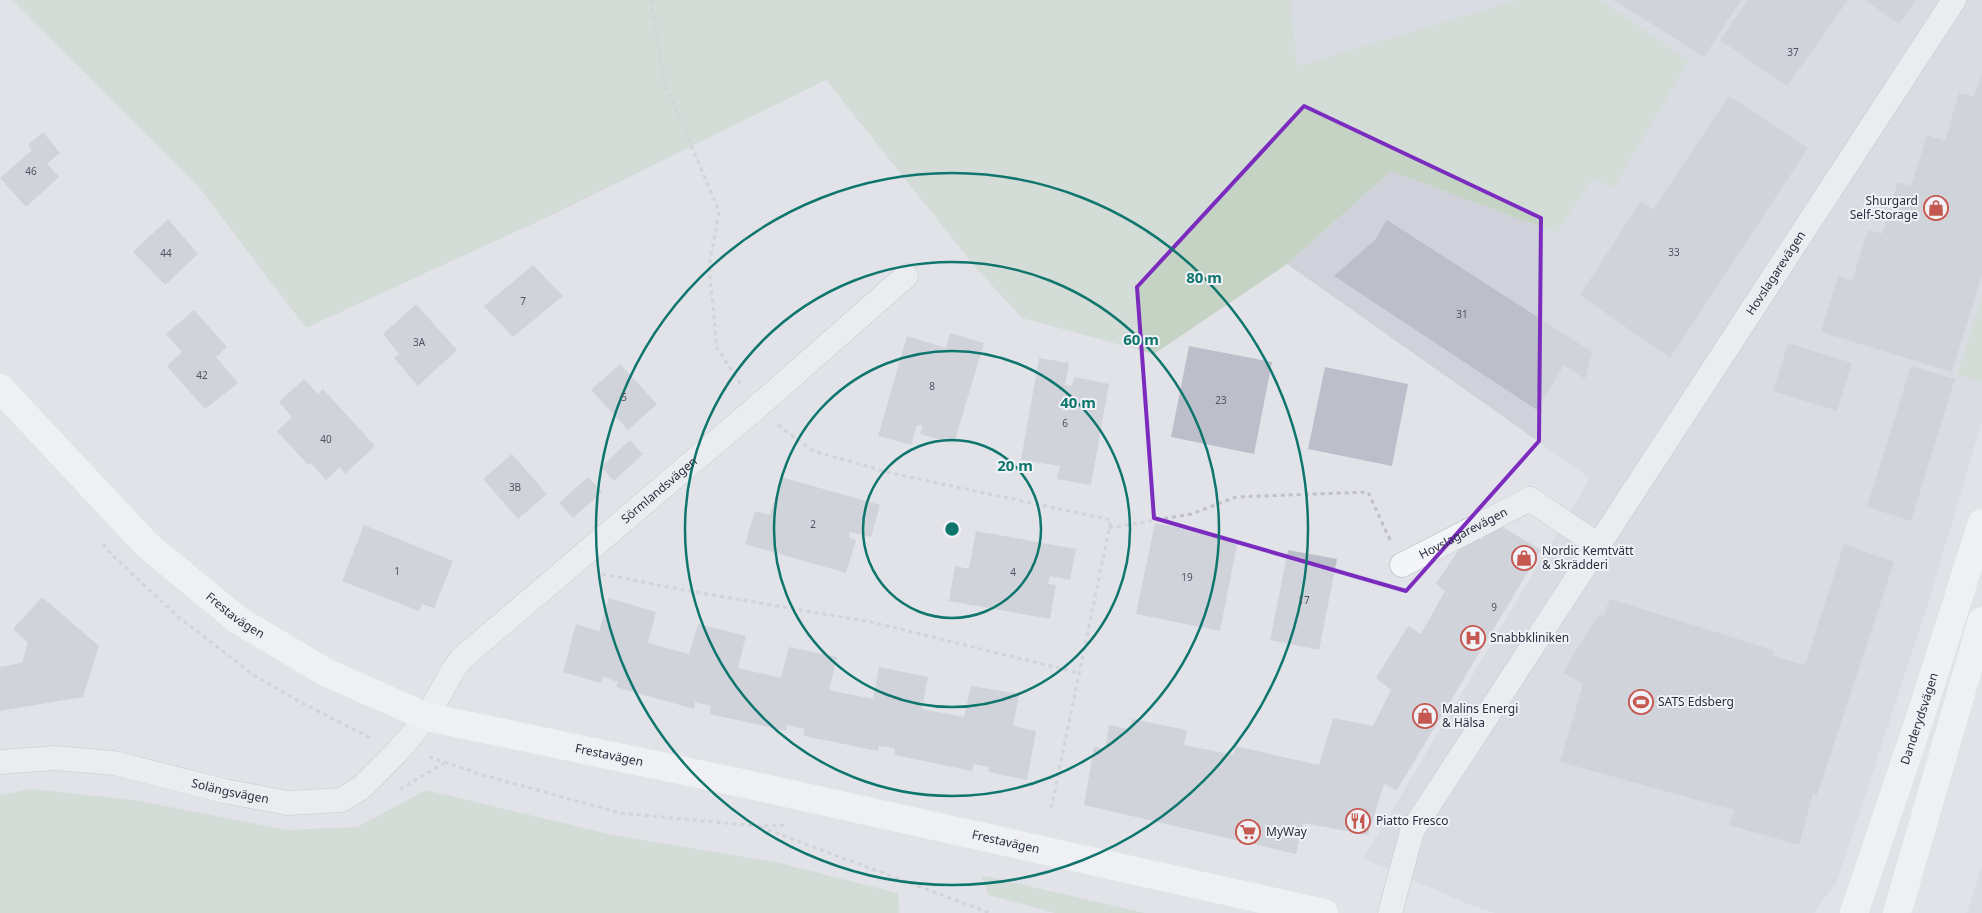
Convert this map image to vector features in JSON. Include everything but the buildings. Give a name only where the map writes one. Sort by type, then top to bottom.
[{"type":"street","name":"Hovslagarevägen","points":[[1390,913],[1412,831],[1954,0]]},
{"type":"street","name":"Sörmlandsvägen","points":[[427,717],[453,670],[462,658],[756,408],[906,276]]},
{"type":"street","name":"Frestavägen","points":[[0,388],[147,545],[238,620],[325,672],[427,717],[736,782],[1324,913]]},
{"type":"street","name":"Hovslagarevägen","points":[[1402,565],[1530,499],[1598,545]]},
{"type":"street","name":"Danderydsvägen","points":[[1854,913],[1921,715],[1982,523]]},
{"type":"street","points":[[1897,913],[1982,621]]},
{"type":"street","name":"Solängsvägen","points":[[0,762],[55,758],[114,763],[224,791],[288,803],[341,800],[361,788],[392,758],[427,717]]},
{"type":"path","points":[[651,0],[665,83],[719,211],[710,267],[717,348],[756,408],[813,451],[891,473],[1111,520],[1051,809]]},
{"type":"path","points":[[1109,528],[1191,514],[1236,496],[1368,492],[1402,565]]},
{"type":"path","points":[[569,567],[689,592],[872,622],[1079,673]]},
{"type":"path","points":[[757,826],[990,913]]},
{"type":"highlighted area","points":[[1304,106],[1541,218],[1539,441],[1406,591],[1154,518],[1137,287]]},
{"type":"shaded area","points":[[1291,0],[1516,0],[1297,67]]},
{"type":"shaded area","points":[[1601,0],[1982,0],[1982,300],[1957,375],[1982,383],[1982,421],[1927,607],[1837,881],[1814,913],[1495,913],[1471,905],[1363,859],[1590,478],[1287,264],[1391,171],[1557,233]]},
{"type":"shaded area","points":[[1982,867],[1982,913],[1967,913]]},
{"type":"green space","points":[[13,0],[1291,0],[1297,66],[1516,0],[1601,0],[1689,61],[1614,187],[1592,179],[1557,233],[1391,171],[1287,264],[1154,354],[1022,318],[976,268],[826,80],[550,216],[306,328],[197,185]]},
{"type":"green space","points":[[1982,298],[1982,383],[1957,375]]},
{"type":"green space","points":[[31,789],[134,800],[287,830],[357,827],[426,790],[613,835],[775,862],[898,893],[899,913],[0,913],[0,795]]},
{"type":"green space","points":[[981,875],[1145,913],[1055,913],[988,895]]},
{"type":"place","name":"Shurgard Self-Storage","points":[[1936,208]]},
{"type":"place","name":"Nordic Kemtvätt & Skrädderi","points":[[1524,558]]},
{"type":"place","name":"Snabbkliniken","points":[[1473,638]]},
{"type":"place","name":"SATS Edsberg","points":[[1641,702]]},
{"type":"place","name":"Malins Energi & Hälsa","points":[[1425,716]]},
{"type":"place","name":"Piatto Fresco","points":[[1358,821]]},
{"type":"place","name":"MyWay","points":[[1248,832]]}]
